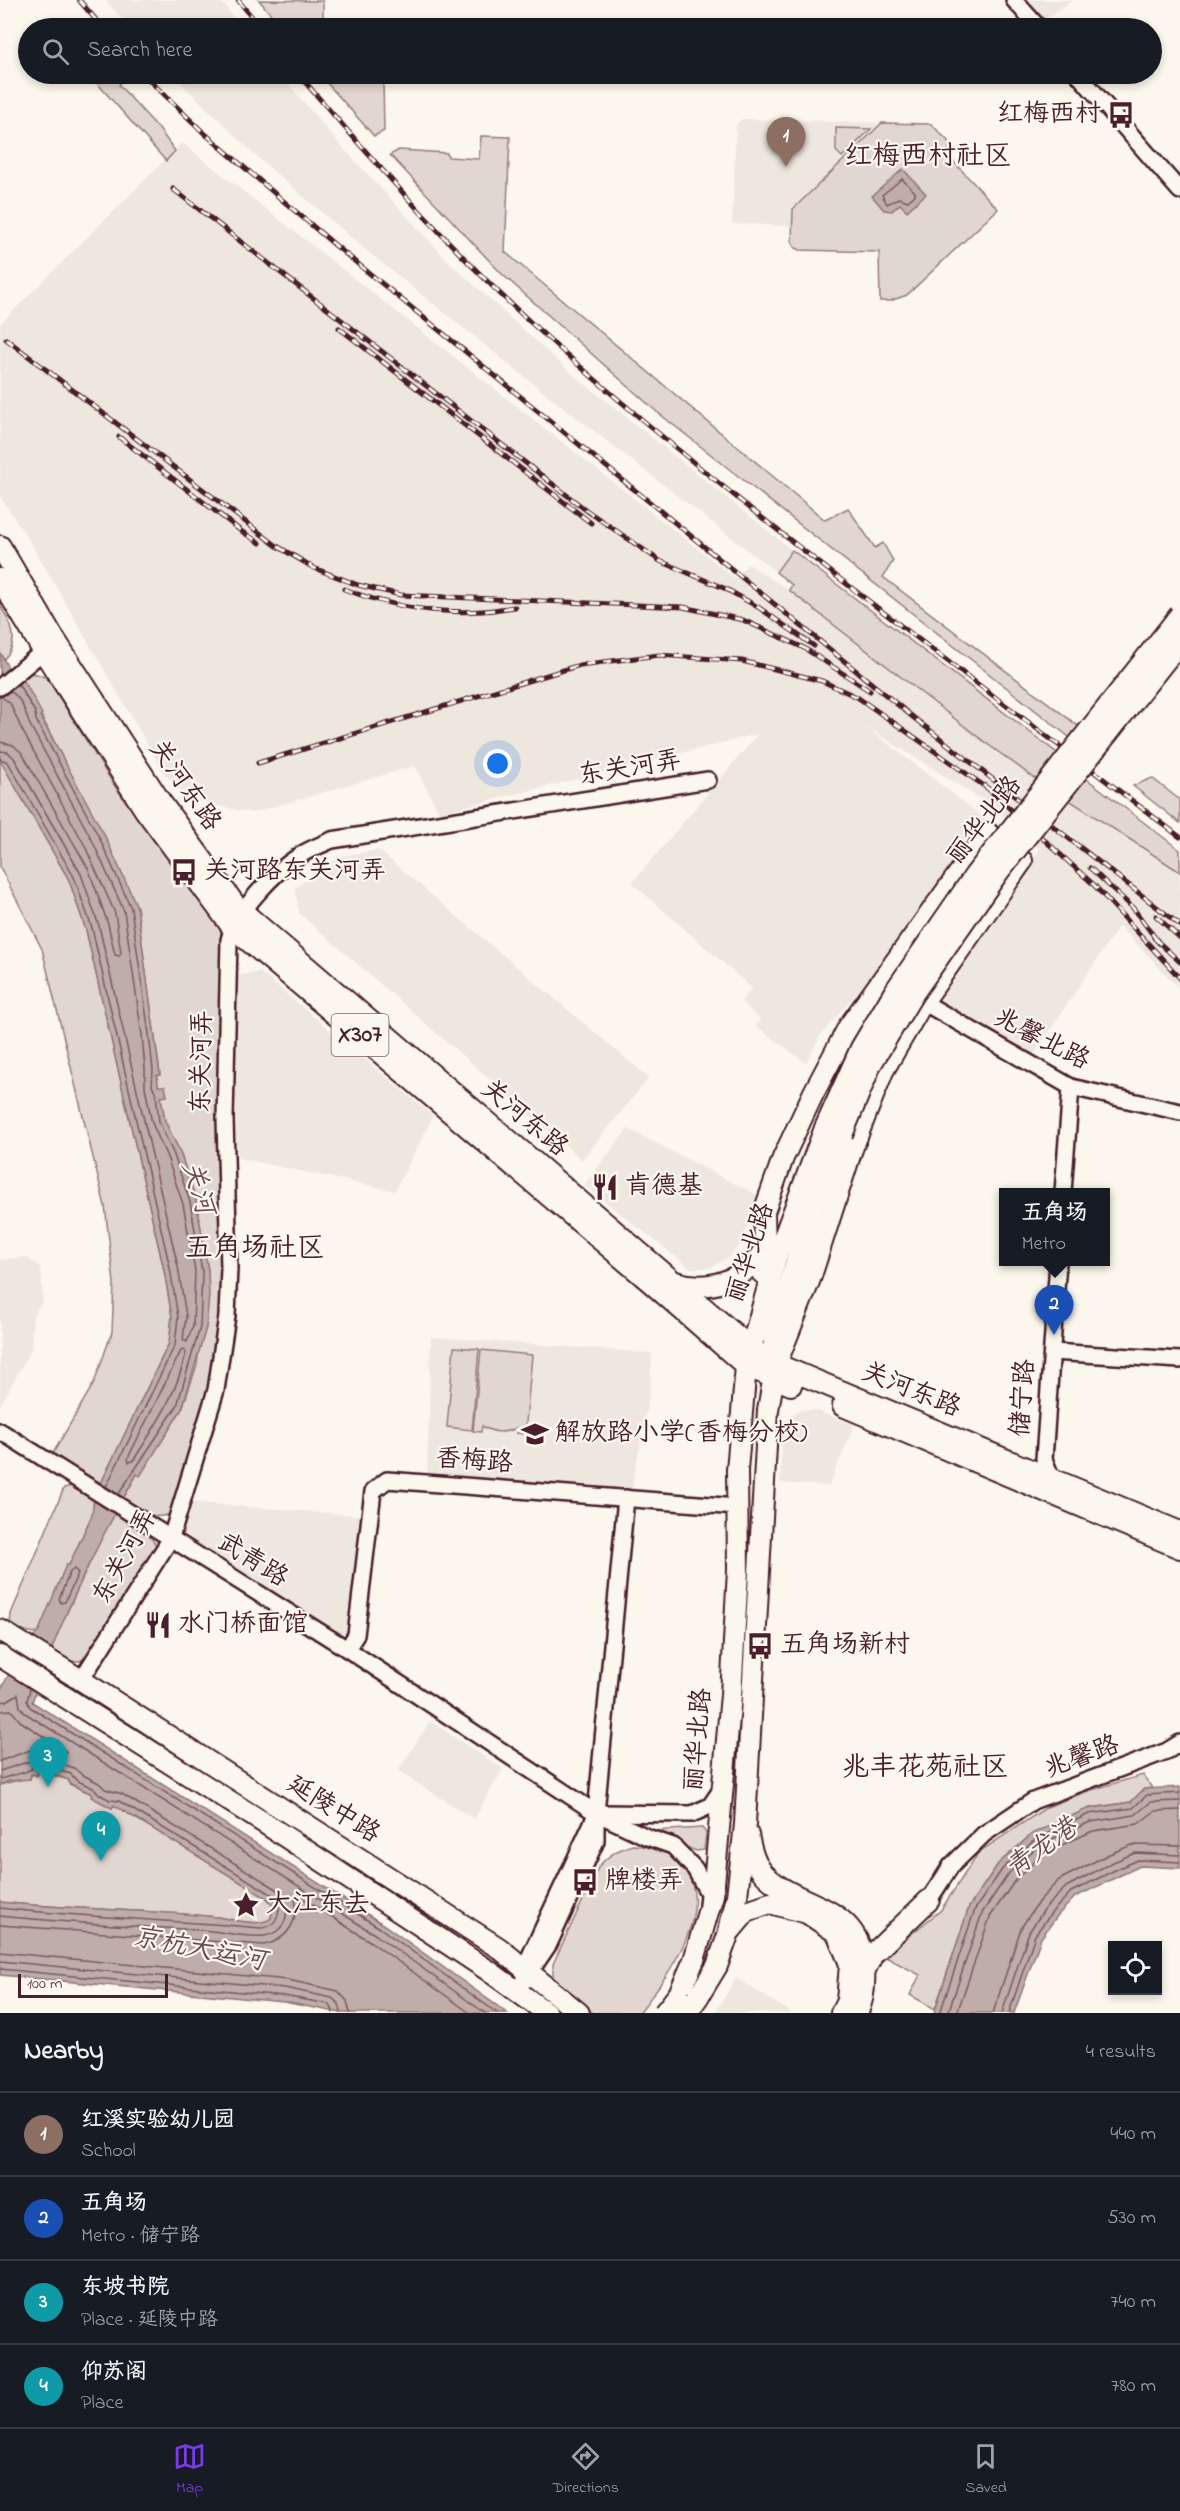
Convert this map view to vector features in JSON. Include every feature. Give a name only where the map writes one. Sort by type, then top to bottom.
[{"type":"main road","name":"关河东路","points":[[0,546],[48,643],[145,810],[238,920],[640,1273],[749,1358],[774,1371],[1180,1548]]},
{"type":"main road","name":"关河东路","points":[[0,579],[48,643]]},
{"type":"main road","name":"丽华北路","points":[[687,2013],[717,1966],[728,1935],[737,1896],[745,1824],[763,1486],[768,1410],[774,1371],[773,1337],[833,1132],[861,1048],[896,991],[975,875],[1180,615]]},
{"type":"main road","name":"丽华北路","points":[[664,2013],[679,1994],[694,1960],[713,1895],[731,1695],[738,1570],[737,1470],[749,1358],[756,1324],[776,1257],[797,1200],[871,1064],[913,994],[999,871],[1180,642]]},
{"type":"main road","points":[[749,1358],[765,1249],[764,1212],[783,1158],[849,1026],[988,833]]},
{"type":"main road","points":[[774,1371],[810,1279],[852,1149],[883,1071],[923,1002],[1022,861]]},
{"type":"main road","name":"关河东路","points":[[238,920],[674,1282],[749,1358]]},
{"type":"main road","points":[[674,1282],[691,1287],[710,1286],[735,1278],[758,1261],[797,1200]]},
{"type":"main road","name":"关河东路","points":[[774,1371],[1050,1476],[1180,1532]]},
{"type":"main road","name":"延陵中路","points":[[0,1630],[499,1948],[579,2013]]},
{"type":"main road","name":"延陵中路","points":[[5,1658],[266,1824],[547,2013]]},
{"type":"main road","points":[[745,1824],[751,1850],[760,1869],[778,1886],[831,1911],[855,1935],[864,1961],[865,1982],[857,2013]]},
{"type":"main road","points":[[864,1972],[873,1954],[929,1900]]},
{"type":"main road","points":[[728,1935],[747,1911],[770,1903],[807,1913],[830,1928],[837,1933],[850,1964],[848,2001],[841,2013]]},
{"type":"street","points":[[1014,0],[1030,18]]},
{"type":"street","points":[[1087,84],[1180,191]]},
{"type":"street","points":[[0,678],[48,643]]},
{"type":"street","points":[[0,687],[19,666]]},
{"type":"street","name":"东关河弄","points":[[81,1680],[171,1538],[216,1390],[227,1316],[229,1268],[225,1119],[229,940],[238,920],[260,890],[298,856],[332,840],[708,780]]},
{"type":"street","name":"兆馨北路","points":[[923,1002],[1071,1087],[1180,1112]]},
{"type":"street","points":[[1063,1188],[1071,1087]]},
{"type":"street","name":"储宁路","points":[[1058,1266],[1044,1459],[1062,1498]]},
{"type":"street","points":[[1052,1352],[1180,1359]]},
{"type":"street","name":"武青路","points":[[0,1431],[347,1649],[596,1813],[673,1846],[695,1869],[708,1893],[706,1924]]},
{"type":"street","name":"香梅路","points":[[347,1649],[356,1635],[373,1491],[387,1479],[737,1507]]},
{"type":"street","points":[[596,1841],[596,1813],[626,1498]]},
{"type":"street","name":"兆馨路","points":[[929,1900],[951,1866],[984,1834],[1033,1801],[1157,1755],[1180,1743]]},
{"type":"street","points":[[596,1813],[692,1814],[710,1806],[721,1790]]},
{"type":"street","points":[[517,1991],[596,1813]]},
{"type":"street","points":[[527,1972],[549,1944],[596,1841],[605,1833],[618,1829],[634,1831]]},
{"type":"shaded area","points":[[105,0],[220,0],[234,18],[121,18]]},
{"type":"shaded area","points":[[259,0],[323,1],[323,18],[274,18]]},
{"type":"shaded area","points":[[1027,0],[1073,0],[1047,18],[1042,18]]},
{"type":"shaded area","points":[[98,84],[120,84],[175,151],[166,161]]},
{"type":"shaded area","points":[[182,84],[288,84],[342,147],[451,264],[570,372],[792,550],[776,572],[545,393],[367,251],[255,155]]},
{"type":"shaded area","points":[[328,84],[383,84],[384,131],[374,136]]},
{"type":"shaded area","points":[[742,119],[882,123],[793,208],[792,226],[732,224],[736,125]]},
{"type":"shaded area","points":[[882,123],[931,124],[953,146],[947,151],[948,156],[998,209],[907,295],[890,301],[880,301],[879,252],[800,250],[794,247],[792,242],[793,209]]},
{"type":"shaded area","points":[[836,128],[871,129],[842,157],[836,151]]},
{"type":"shaded area","points":[[481,136],[510,137],[505,252],[825,520],[848,508],[875,548],[883,543],[893,561],[883,577],[1082,729],[1073,740],[657,412],[502,274],[390,155],[399,150],[447,153],[448,157],[479,159]]},
{"type":"shaded area","points":[[182,143],[735,578],[748,564],[789,590],[986,743],[1074,805],[1180,872],[1180,989],[1119,926],[1033,1056],[934,996],[990,912],[1040,849],[992,806],[865,726],[997,828],[820,1036],[806,1063],[756,1026],[761,1020],[741,1002],[752,988],[632,883],[758,734],[439,813],[415,766],[252,813],[190,800],[164,773],[32,545],[0,496],[0,324]]},
{"type":"shaded area","points":[[792,550],[1061,756],[1041,783],[789,590],[792,585],[776,572]]},
{"type":"shaded area","points":[[0,605],[11,625],[13,639],[12,646],[4,659],[0,653]]},
{"type":"shaded area","points":[[28,673],[47,678],[114,785],[221,926],[221,1316],[210,1388],[171,1514],[164,1516],[146,1513],[123,1499],[137,1474],[140,1475],[182,1409],[197,1365],[208,1270],[196,1200],[180,1152],[165,1121],[161,1097],[166,1096],[158,1086],[157,1075],[160,1074],[137,907],[22,677]]},
{"type":"shaded area","points":[[0,760],[69,880],[86,930],[164,1270],[172,1317],[169,1343],[101,1483],[52,1455],[94,1383],[112,1332],[114,1283],[105,1206],[42,949],[0,867]]},
{"type":"shaded area","points":[[1083,776],[1180,850],[1180,872],[1066,798]]},
{"type":"shaded area","points":[[1152,778],[1180,800],[1180,823],[1133,786]]},
{"type":"shaded area","points":[[378,850],[649,1078],[582,1160],[299,913],[295,888],[341,856]]},
{"type":"shaded area","points":[[260,972],[433,1116],[395,1191],[237,1158],[233,976]]},
{"type":"shaded area","points":[[628,1129],[757,1195],[743,1241],[729,1257],[710,1268],[690,1268],[584,1185]]},
{"type":"shaded area","points":[[26,1257],[41,1268],[43,1301],[33,1315],[31,1350],[0,1406],[0,1260]]},
{"type":"shaded area","name":"解放路小学(香梅分校)","points":[[431,1337],[652,1353],[650,1391],[631,1493],[427,1476]]},
{"type":"shaded area","points":[[454,1347],[479,1349],[472,1430],[447,1427]]},
{"type":"shaded area","points":[[481,1350],[532,1355],[525,1434],[516,1433],[516,1428],[499,1432],[482,1426],[481,1432],[473,1431]]},
{"type":"shaded area","points":[[799,1410],[814,1410],[854,1425],[829,1486],[780,1483],[782,1429],[788,1418]]},
{"type":"shaded area","points":[[72,1486],[94,1499],[92,1515],[38,1633],[21,1631],[10,1624],[11,1614],[64,1488]]},
{"type":"shaded area","points":[[189,1502],[365,1516],[350,1631],[345,1639],[185,1539],[183,1530]]},
{"type":"shaded area","points":[[115,1513],[145,1532],[157,1548],[88,1658],[72,1662],[63,1660],[49,1652],[100,1540]]},
{"type":"shaded area","points":[[430,1721],[503,1769],[474,1819],[398,1771]]},
{"type":"shaded area","points":[[39,1771],[69,1780],[69,1784],[92,1794],[91,1797],[112,1808],[114,1805],[268,1899],[273,1906],[271,1918],[253,1923],[190,1914],[0,1902],[0,1785],[30,1779],[32,1774],[37,1776]]},
{"type":"shaded area","points":[[1143,1775],[1152,1788],[1144,1789],[1131,1802],[1090,1808],[1032,1834],[998,1864],[969,1907],[935,2009],[910,1995],[920,1975],[884,1956],[941,1910],[979,1852],[1047,1807],[1088,1791]]},
{"type":"shaded area","points":[[702,1828],[706,1833],[704,1850],[696,1851],[654,1834],[654,1831]]},
{"type":"shaded area","points":[[633,1845],[662,1850],[675,1857],[685,1868],[693,1886],[694,1905],[691,1925],[674,1963],[639,2013],[593,2013],[557,1984],[553,1976],[553,1964],[599,1866],[614,1853]]},
{"type":"shaded area","points":[[736,1978],[792,2013],[715,2013]]},
{"type":"water","points":[[903,169],[926,194],[907,211],[900,204],[892,211],[884,210],[872,196]]},
{"type":"water","name":"京杭大运河","points":[[0,653],[16,681],[22,677],[42,714],[40,716],[104,834],[137,907],[160,1075],[157,1075],[158,1086],[165,1086],[167,1096],[161,1097],[165,1121],[180,1152],[196,1200],[208,1270],[209,1296],[206,1328],[182,1409],[140,1476],[137,1474],[106,1529],[66,1614],[32,1702],[383,1924],[507,2013],[341,2013],[284,2002],[0,1975],[0,1902],[190,1914],[253,1923],[271,1918],[273,1906],[268,1899],[114,1805],[112,1808],[91,1797],[92,1794],[69,1783],[69,1780],[39,1770],[37,1775],[31,1774],[30,1779],[9,1781],[0,1785],[0,1691],[28,1639],[38,1633],[66,1565],[69,1565],[92,1515],[94,1499],[101,1483],[169,1343],[172,1317],[164,1270],[86,930],[69,880],[0,760]]},
{"type":"water","name":"青龙港","points":[[1180,1787],[1180,1868],[1140,1866],[1075,1897],[1041,1938],[1014,2013],[934,2013],[969,1907],[998,1864],[1032,1834],[1087,1809],[1131,1802],[1144,1789]]},
{"type":"railway","points":[[79,0],[94,18]]},
{"type":"railway","points":[[238,0],[253,18]]},
{"type":"railway","points":[[153,84],[203,132],[336,246],[914,718],[1180,925]]},
{"type":"railway","points":[[307,84],[415,206],[475,269],[539,330],[616,398],[774,527],[1180,837]]},
{"type":"railway","points":[[173,189],[586,510],[660,561],[726,589],[758,607],[814,646]]},
{"type":"railway","points":[[339,328],[591,523]]},
{"type":"railway","points":[[6,339],[277,546],[314,568],[358,585],[401,595],[683,607],[743,620],[804,648],[870,691]]},
{"type":"railway","points":[[119,437],[241,531],[260,543]]},
{"type":"railway","points":[[344,589],[378,600],[429,610],[464,612],[515,607]]},
{"type":"railway","points":[[258,763],[580,665],[659,655],[742,661],[822,681],[857,697],[990,790]]},
{"type":"railway","points":[[985,786],[1093,884],[1180,978]]},
{"type":"railway","points":[[1090,868],[1133,908],[1159,943]]},
{"type":"railway","points":[[1156,916],[1180,938]]},
{"type":"railway","points":[[1154,938],[1180,962]]},
{"type":"place","name":"红梅西村","points":[[1121,115]]},
{"type":"place","name":"红溪实验幼儿园","points":[[786,167]]},
{"type":"place","name":"关河路东关河弄","points":[[184,872]]},
{"type":"place","name":"肯德基","points":[[605,1187]]},
{"type":"place","name":"五角场","points":[[1054,1335]]},
{"type":"place","name":"解放路小学(香梅分校)","points":[[535,1434]]},
{"type":"place","name":"水门桥面馆","points":[[158,1625]]},
{"type":"place","name":"五角场新村","points":[[760,1646]]},
{"type":"place","name":"东坡书院","points":[[48,1787]]},
{"type":"place","name":"仰苏阁","points":[[101,1861]]},
{"type":"place","name":"牌楼弄","points":[[585,1882]]},
{"type":"place","name":"大江东去","points":[[246,1905]]},
{"type":"district","name":"红梅西村社区","points":[[928,157]]},
{"type":"district","name":"五角场社区","points":[[255,1249]]},
{"type":"district","name":"兆丰花苑社区","points":[[925,1768]]},
{"type":"water label","name":"关河","points":[[197,1188]]}]
